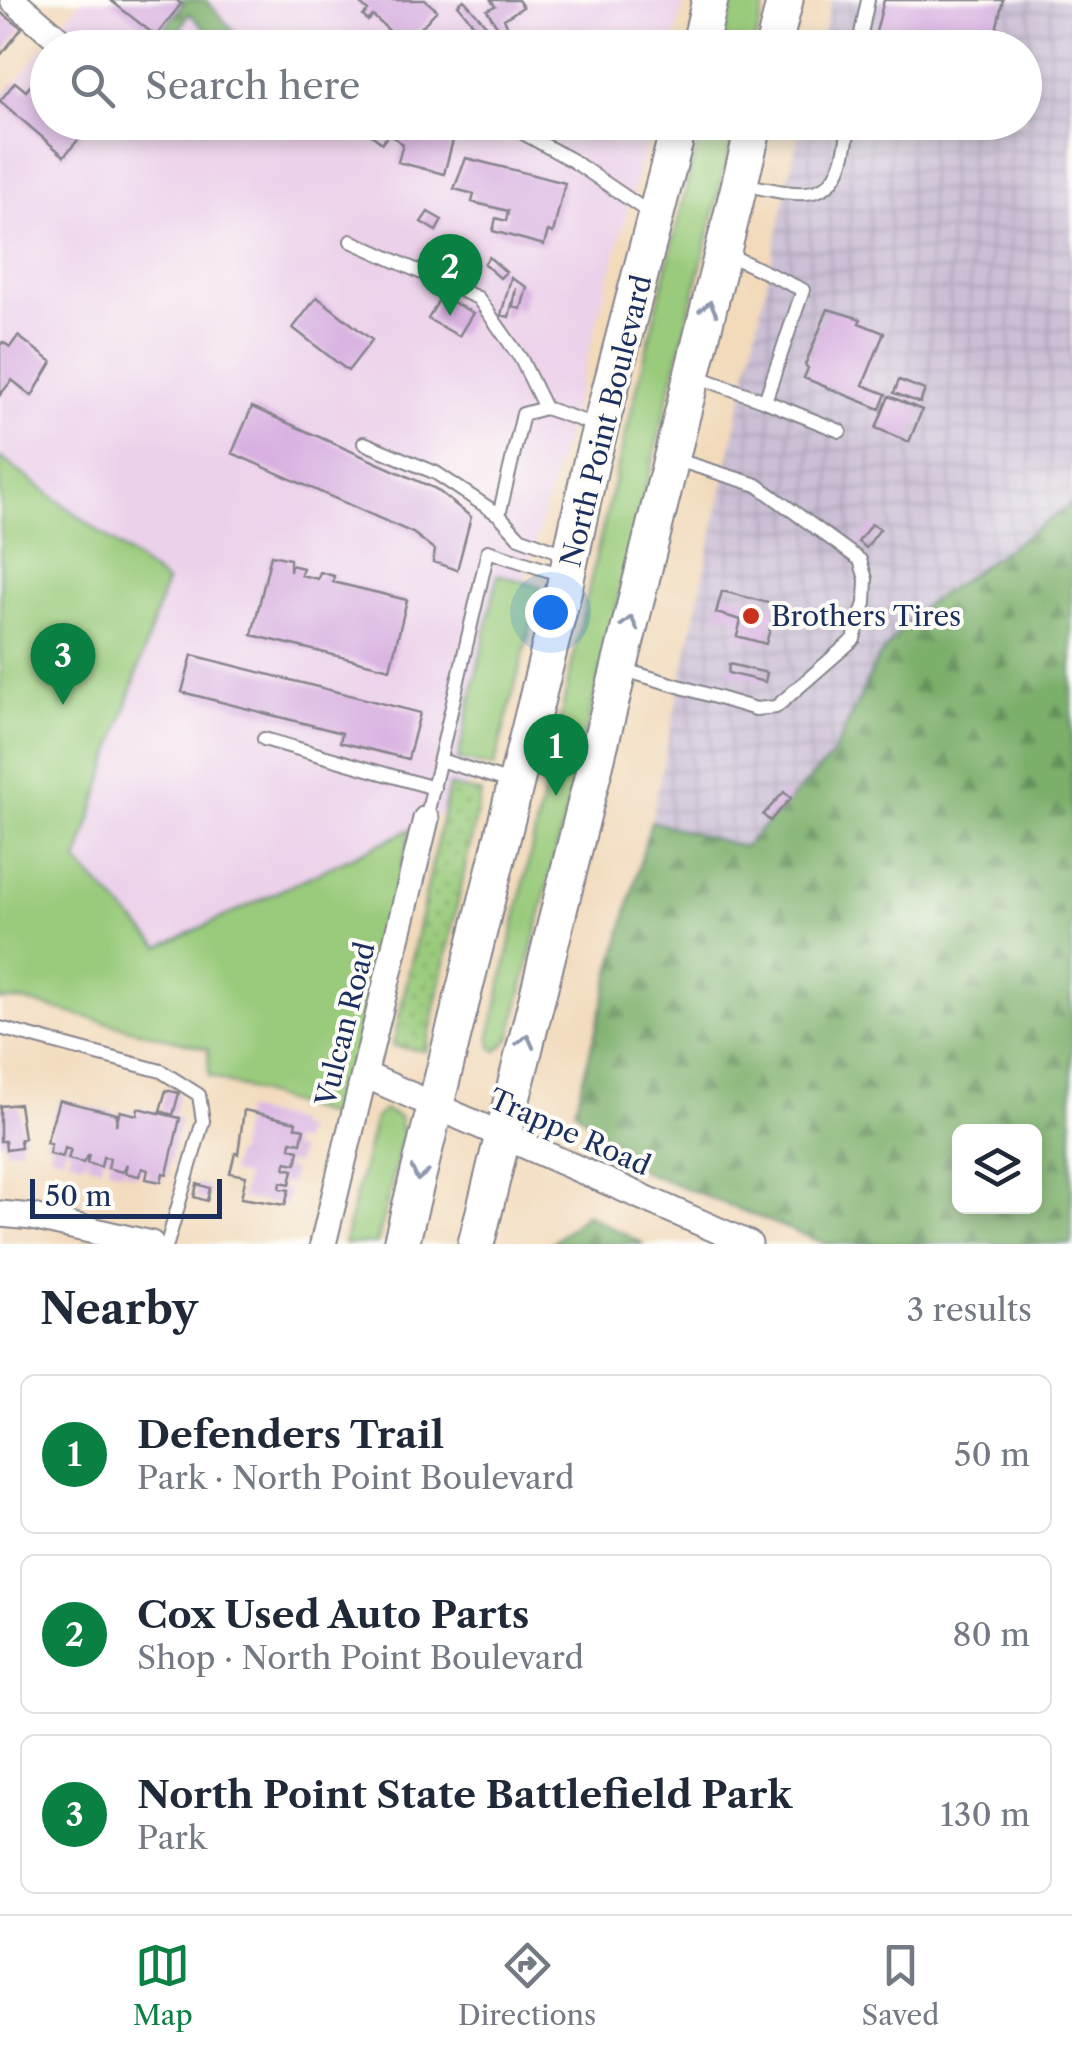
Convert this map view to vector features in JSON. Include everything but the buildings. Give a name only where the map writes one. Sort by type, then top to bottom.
[{"type":"main road","points":[[702,30],[710,0]]},
{"type":"main road","points":[[778,30],[785,0]]},
{"type":"main road","name":"North Point Boulevard","points":[[401,1244],[569,567],[600,427],[676,140]]},
{"type":"main road","points":[[476,1244],[751,140]]},
{"type":"street","points":[[13,0],[48,30]]},
{"type":"street","name":"Vulcan Road","points":[[323,1244],[426,819]]},
{"type":"street","name":"Trappe Road","points":[[365,1076],[749,1244]]},
{"type":"street","points":[[0,1214],[32,1217],[151,1244]]},
{"type":"lane","points":[[862,30],[868,0]]},
{"type":"lane","points":[[534,140],[657,218]]},
{"type":"lane","points":[[740,183],[800,197],[818,191],[834,180],[847,140]]},
{"type":"lane","points":[[351,241],[478,298],[521,359],[545,408]]},
{"type":"lane","points":[[723,252],[803,290],[765,401]]},
{"type":"lane","points":[[692,375],[840,431]]},
{"type":"lane","points":[[499,515],[523,414],[545,408],[600,427]]},
{"type":"lane","points":[[364,443],[436,473],[499,515],[519,537],[569,567]]},
{"type":"lane","points":[[619,668],[756,709],[776,706],[854,639],[865,604],[866,579],[860,560],[757,486],[671,458]]},
{"type":"lane","points":[[426,819],[488,551],[569,567]]},
{"type":"lane","points":[[264,739],[434,788]]},
{"type":"lane","points":[[440,760],[516,784]]},
{"type":"lane","points":[[0,1028],[160,1071],[199,1094],[203,1120],[167,1244]]},
{"type":"shaded area","points":[[81,0],[685,0],[677,30],[57,30]]},
{"type":"shaded area","points":[[832,0],[1072,0],[1072,504],[917,611],[877,660],[833,755],[744,848],[651,821],[797,140],[1042,140],[1042,30],[824,30]]},
{"type":"shaded area","points":[[30,64],[30,140],[647,140],[463,803],[160,947],[76,862],[166,582],[0,457],[0,102]]},
{"type":"green space","points":[[179,0],[206,0],[233,30],[206,30],[189,13],[180,30],[163,30],[183,4]]},
{"type":"green space","points":[[733,0],[766,0],[758,30],[725,30]]},
{"type":"green space","points":[[698,140],[732,140],[510,1039],[497,1051],[492,1048],[490,1036],[596,556]]},
{"type":"green space","points":[[0,457],[166,582],[77,862],[160,947],[411,829],[341,1120],[209,1076],[208,1049],[21,1000],[0,1000]]},
{"type":"green space","points":[[1072,504],[1072,1244],[826,1244],[642,1171],[575,1109],[651,821],[744,847],[833,755],[877,660],[917,611]]},
{"type":"green space","points":[[498,574],[541,587],[494,767],[458,760]]},
{"type":"green space","points":[[449,786],[481,793],[426,1051],[393,1046]]},
{"type":"green space","points":[[384,1110],[399,1117],[403,1137],[377,1244],[344,1244],[375,1118]]},
{"type":"green space","points":[[586,1214],[644,1244],[551,1244]]},
{"type":"place","name":"Cox Used Auto Parts","points":[[450,316]]},
{"type":"place","name":"Brothers Tires","points":[[751,616]]},
{"type":"place","name":"North Point State Battlefield Park","points":[[63,705]]},
{"type":"place","name":"Defenders Trail","points":[[556,796]]}]
